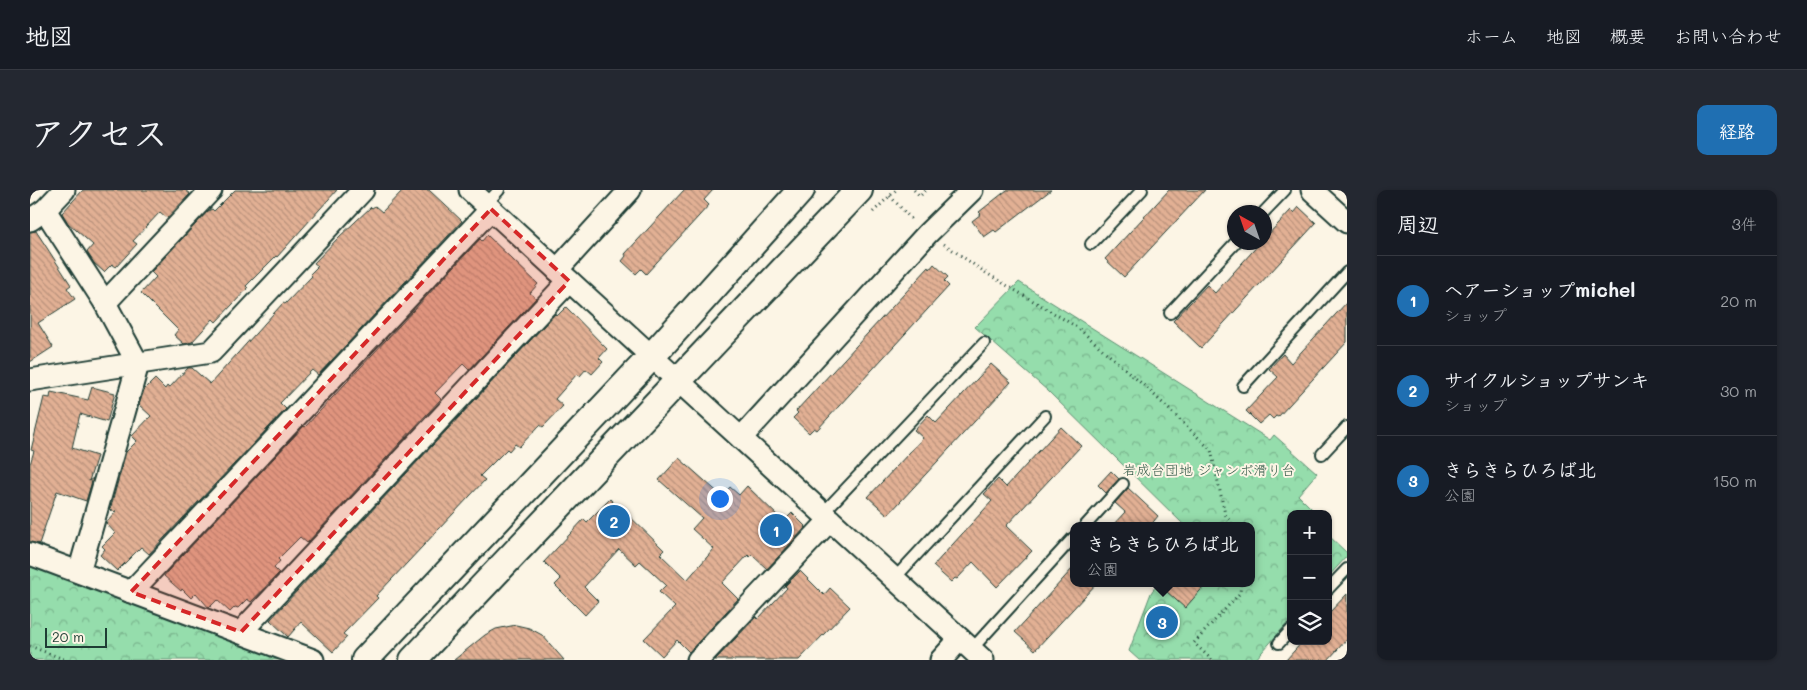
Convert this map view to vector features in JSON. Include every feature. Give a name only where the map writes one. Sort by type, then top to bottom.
[{"type":"street","points":[[64,190],[37,215],[105,303],[138,364],[78,572]]},
{"type":"street","points":[[105,303],[211,190]]},
{"type":"street","points":[[30,380],[211,352],[363,190]]},
{"type":"street","points":[[470,190],[492,201],[563,276],[679,380],[972,650],[941,660]]},
{"type":"street","points":[[241,632],[563,276],[630,190]]},
{"type":"street","points":[[365,660],[652,356],[801,190]]},
{"type":"street","points":[[413,660],[858,190]]},
{"type":"street","points":[[741,438],[928,233],[972,190]]},
{"type":"street","points":[[1312,190],[1347,222]]},
{"type":"street","points":[[131,592],[492,201]]},
{"type":"street","points":[[698,660],[826,517]]},
{"type":"street","points":[[30,554],[313,660]]},
{"type":"lane","points":[[1091,244],[1142,190]]},
{"type":"lane","points":[[1271,205],[1285,190]]},
{"type":"lane","points":[[1170,313],[1229,250]]},
{"type":"lane","points":[[1243,386],[1347,272]]},
{"type":"lane","points":[[826,517],[984,343]]},
{"type":"lane","points":[[894,579],[1045,416]]},
{"type":"lane","points":[[1322,454],[1347,427]]},
{"type":"lane","points":[[1089,522],[1123,484]]},
{"type":"lane","points":[[972,650],[1070,541]]},
{"type":"lane","points":[[1332,585],[1347,569]]},
{"type":"lane","points":[[1279,643],[1287,634]]},
{"type":"path","points":[[914,190],[920,196],[926,190]]},
{"type":"path","points":[[890,196],[913,221],[928,233],[986,273],[1077,327],[1149,390],[1211,450],[1225,514],[1230,522]]},
{"type":"path","points":[[1212,660],[1194,643],[1240,593],[1240,587]]},
{"type":"path","points":[[30,646],[66,660]]},
{"type":"highlighted area","points":[[491,209],[569,281],[241,632],[131,592]]},
{"type":"green space","name":"岩成台団地 ジャンボ滑り台","points":[[1019,282],[1270,440],[1274,435],[1317,473],[1298,495],[1313,510],[1287,510],[1287,624],[1255,660],[1139,660],[1129,651],[1151,593],[1155,587],[1255,587],[1255,522],[1181,522],[1048,391],[975,327]]},
{"type":"green space","points":[[1332,539],[1347,553],[1347,556],[1332,573]]},
{"type":"green space","points":[[30,565],[286,660],[30,660]]},
{"type":"building","points":[[83,190],[185,190],[190,194],[167,218],[160,212],[133,241],[137,244],[116,267],[112,264],[104,272],[94,263],[87,252],[93,245],[68,223],[62,213]]},
{"type":"building","points":[[235,190],[337,190],[277,257],[246,286],[248,288],[216,322],[213,319],[192,342],[184,344],[174,335],[178,330],[141,293],[156,277],[151,272],[208,211],[212,209],[214,211]]},
{"type":"building","points":[[403,190],[429,190],[462,221],[318,375],[312,370],[280,403],[286,409],[149,554],[141,547],[117,571],[100,555],[105,549],[102,546],[115,533],[106,523],[116,512],[110,510],[126,452],[137,441],[132,436],[151,416],[139,405],[144,390],[155,379],[165,389],[167,386],[169,388],[188,368],[192,368],[210,384],[283,303],[285,304],[312,276],[310,274],[318,266],[314,263],[339,237],[371,207],[375,206],[382,212]]},
{"type":"building","points":[[684,190],[713,190],[704,200],[709,205],[646,274],[641,269],[636,274],[622,261],[626,256],[625,254]]},
{"type":"building","points":[[1007,190],[1051,190],[996,232],[994,230],[984,237],[972,221],[981,214],[979,212]]},
{"type":"building","points":[[1169,190],[1205,190],[1124,277],[1105,259]]},
{"type":"building","points":[[1299,207],[1316,223],[1201,348],[1173,321],[1207,285],[1215,293],[1254,250],[1272,250],[1272,230],[1291,210],[1294,213]]},
{"type":"building","points":[[36,231],[71,285],[67,288],[75,299],[38,323],[53,347],[30,362],[30,232]]},
{"type":"building","points":[[487,235],[538,284],[530,293],[536,298],[469,370],[463,364],[435,393],[441,399],[307,543],[300,537],[278,559],[280,561],[274,568],[279,573],[251,602],[247,599],[238,608],[235,607],[230,612],[217,600],[209,608],[196,593],[191,598],[164,576],[480,239],[482,241]]},
{"type":"building","points":[[934,264],[948,277],[944,281],[949,286],[817,430],[814,428],[809,433],[793,418],[798,413],[796,411],[929,267],[930,269]]},
{"type":"building","points":[[1347,302],[1347,342],[1278,417],[1276,416],[1273,419],[1269,415],[1259,424],[1246,411],[1278,377],[1269,369],[1283,354],[1291,363]]},
{"type":"building","points":[[566,307],[607,349],[599,358],[603,362],[592,374],[586,369],[580,376],[577,374],[555,399],[563,406],[543,427],[540,425],[519,447],[515,444],[509,451],[507,449],[480,476],[485,480],[376,596],[378,598],[343,634],[347,637],[333,652],[301,622],[288,637],[270,620],[555,314],[557,316]]},
{"type":"building","points":[[991,364],[1011,382],[888,515],[868,497],[923,438],[914,430],[928,415],[936,423]]},
{"type":"building","points":[[92,387],[115,393],[107,422],[80,414],[72,448],[97,456],[89,481],[93,478],[86,501],[57,491],[39,544],[30,542],[30,464],[34,451],[31,450],[44,397],[50,398],[51,392],[88,400]]},
{"type":"building","points":[[1061,427],[1081,446],[1006,526],[1032,551],[997,587],[973,562],[957,579],[955,578],[951,582],[933,566],[992,501],[984,494],[998,479],[1006,487]]},
{"type":"building","points":[[679,458],[722,496],[730,487],[739,495],[747,486],[781,519],[783,516],[786,519],[792,513],[806,527],[767,569],[752,555],[750,557],[748,555],[722,583],[738,599],[689,652],[677,640],[662,656],[644,639],[675,607],[659,592],[666,585],[640,561],[636,565],[619,549],[584,587],[598,601],[585,615],[555,585],[561,579],[544,562],[584,519],[587,522],[610,499],[664,550],[660,554],[687,580],[714,549],[692,529],[702,518],[659,480]]},
{"type":"building","points":[[1111,471],[1119,479],[1106,493],[1098,485]]},
{"type":"building","points":[[1128,488],[1158,516],[1153,522],[1116,522],[1125,512],[1115,503]]},
{"type":"building","points":[[800,571],[824,595],[830,588],[850,607],[799,660],[715,660],[756,617],[758,619]]},
{"type":"building","points":[[1070,571],[1070,587],[1093,587],[1035,650],[1015,632]]},
{"type":"building","points":[[1161,587],[1203,587],[1185,608]]},
{"type":"building","points":[[1347,594],[1347,639],[1328,660],[1286,660],[1299,645],[1332,645],[1332,610]]},
{"type":"building","points":[[516,625],[529,628],[542,635],[564,660],[454,660],[485,635],[496,629]]},
{"type":"place","name":"サイクルショップサンキ","points":[[614,521]]},
{"type":"place","name":"ヘアーショップmichel","points":[[776,530]]},
{"type":"place","name":"きらきらひろば北","points":[[1162,622]]}]
